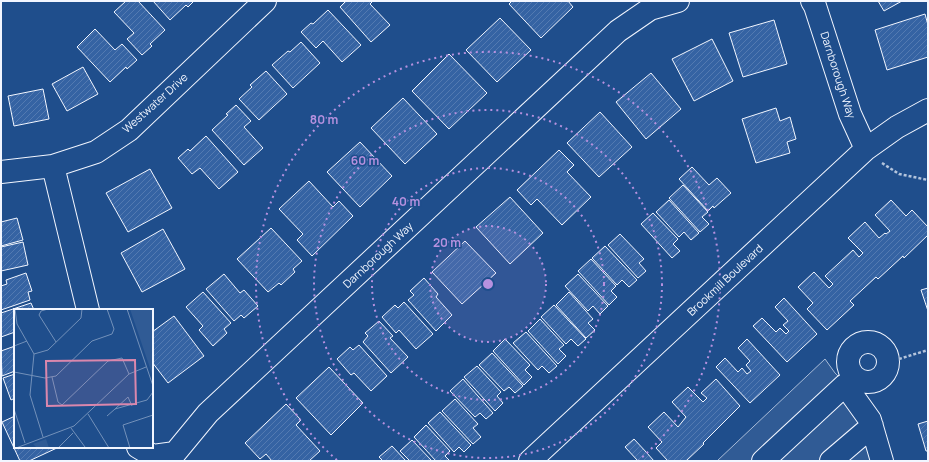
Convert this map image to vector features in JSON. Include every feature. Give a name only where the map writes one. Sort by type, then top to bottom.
[{"type":"street","name":"Westwater Drive","points":[[1,172],[53,166],[96,152],[129,130],[265,1]]},
{"type":"street","name":"Darnborough Way","points":[[140,448],[153,456],[175,453],[208,413],[618,30],[650,9],[678,1]]},
{"type":"street","name":"Darnborough Way","points":[[812,1],[815,6],[850,114],[866,149]]},
{"type":"street","name":"Brookmill Boulevard","points":[[530,461],[866,149],[898,127],[928,110]]},
{"type":"street","points":[[53,166],[88,309]]},
{"type":"street","points":[[764,461],[850,381],[860,380],[867,382],[880,378],[885,373],[889,360],[887,353],[878,343],[865,341],[853,347],[850,353],[848,359],[850,381],[870,420],[882,461]]},
{"type":"street","points":[[830,461],[872,426]]},
{"type":"path","points":[[866,149],[886,166],[899,174],[928,180]]},
{"type":"path","points":[[889,360],[900,359],[928,350]]},
{"type":"shaded area","points":[[825,359],[835,373],[864,401],[883,461],[717,461]]},
{"type":"building","points":[[126,1],[138,1],[165,30],[150,44],[152,46],[142,55],[127,39],[134,33],[114,12]]},
{"type":"building","points":[[153,1],[194,1],[188,7],[186,5],[170,20]]},
{"type":"building","points":[[346,1],[373,1],[370,4],[390,25],[371,42],[340,7]]},
{"type":"building","points":[[512,1],[568,1],[573,7],[541,38],[509,4]]},
{"type":"building","points":[[878,1],[902,1],[884,11]]},
{"type":"building","points":[[328,10],[361,45],[342,62],[323,41],[316,48],[301,32],[311,23],[313,24]]},
{"type":"building","points":[[925,14],[928,25],[928,57],[887,70],[875,30]]},
{"type":"building","points":[[500,18],[531,50],[497,82],[466,50]]},
{"type":"building","points":[[774,20],[787,64],[743,77],[729,33]]},
{"type":"building","points":[[95,29],[115,50],[122,44],[137,60],[127,69],[126,67],[110,82],[77,47]]},
{"type":"building","points":[[712,39],[733,81],[694,101],[672,59]]},
{"type":"building","points":[[301,42],[320,63],[293,88],[272,65]]},
{"type":"building","points":[[449,54],[487,93],[449,129],[412,91]]},
{"type":"building","points":[[83,67],[98,94],[67,111],[52,84]]},
{"type":"building","points":[[266,71],[287,94],[259,120],[239,99],[252,87],[250,85]]},
{"type":"building","points":[[651,73],[681,109],[646,139],[616,102]]},
{"type":"building","points":[[43,89],[49,119],[14,126],[8,96]]},
{"type":"building","points":[[403,98],[437,134],[405,164],[371,128]]},
{"type":"building","points":[[236,105],[251,121],[244,127],[263,148],[244,165],[212,130]]},
{"type":"building","points":[[776,108],[780,121],[790,117],[796,139],[787,142],[790,153],[756,163],[742,119]]},
{"type":"building","points":[[600,112],[632,147],[599,177],[567,143]]},
{"type":"building","points":[[206,136],[238,172],[219,189],[200,168],[192,174],[178,158],[188,149],[190,151]]},
{"type":"building","points":[[360,142],[392,176],[360,207],[327,172]]},
{"type":"building","points":[[559,150],[574,165],[567,172],[591,197],[562,225],[537,199],[531,205],[517,190]]},
{"type":"building","points":[[692,167],[709,185],[717,178],[731,193],[714,208],[713,206],[708,211],[679,179]]},
{"type":"building","points":[[150,169],[172,208],[128,232],[106,193]]},
{"type":"building","points":[[309,181],[333,207],[339,201],[353,216],[312,256],[297,240],[303,234],[279,209]]},
{"type":"building","points":[[683,185],[708,212],[702,217],[709,224],[700,232],[669,198]]},
{"type":"building","points":[[510,197],[543,233],[510,264],[476,227]]},
{"type":"building","points":[[669,200],[699,233],[691,240],[684,232],[679,237],[656,212]]},
{"type":"building","points":[[891,200],[906,216],[912,210],[928,227],[928,235],[904,258],[903,256],[878,279],[876,277],[850,301],[854,305],[827,330],[807,309],[813,303],[798,287],[814,272],[829,288],[833,284],[825,276],[853,250],[859,257],[863,253],[848,238],[865,222],[879,238],[890,231],[875,215]]},
{"type":"building","points":[[653,213],[678,239],[673,244],[680,251],[672,258],[641,224]]},
{"type":"building","points":[[17,218],[23,240],[1,246],[1,222]]},
{"type":"building","points":[[271,228],[302,261],[293,269],[295,272],[281,285],[279,283],[268,292],[237,259]]},
{"type":"building","points":[[163,229],[185,269],[142,292],[121,253]]},
{"type":"building","points":[[620,234],[644,259],[639,263],[646,271],[638,278],[608,245]]},
{"type":"building","points":[[465,241],[496,273],[462,304],[432,272]]},
{"type":"building","points":[[23,242],[28,265],[1,271],[1,247]]},
{"type":"building","points":[[605,246],[637,280],[629,287],[622,280],[617,285],[592,258]]},
{"type":"building","points":[[591,259],[616,286],[611,291],[617,297],[609,305],[578,271]]},
{"type":"building","points":[[26,273],[32,291],[28,292],[30,300],[1,310],[1,286],[7,284],[6,280]]},
{"type":"building","points":[[224,274],[240,293],[244,290],[258,306],[244,318],[241,315],[234,321],[206,289]]},
{"type":"building","points":[[578,274],[608,306],[600,314],[593,306],[588,311],[565,286]]},
{"type":"building","points":[[424,278],[438,294],[436,297],[452,315],[436,331],[408,300],[414,295],[410,291]]},
{"type":"building","points":[[928,288],[928,311],[921,290]]},
{"type":"building","points":[[203,292],[231,323],[224,329],[227,333],[213,346],[199,330],[203,326],[186,307]]},
{"type":"building","points":[[569,292],[593,319],[588,323],[595,330],[586,338],[556,305]]},
{"type":"building","points":[[784,298],[817,334],[787,362],[753,326],[762,318],[776,332],[780,328],[786,334],[789,331],[783,325],[788,321],[775,307]]},
{"type":"building","points":[[404,302],[433,334],[416,349],[399,330],[396,333],[382,317],[395,305],[398,308]]},
{"type":"building","points":[[31,303],[34,309],[14,309],[14,332],[1,337],[1,313]]},
{"type":"building","points":[[554,305],[586,339],[578,346],[571,339],[566,344],[541,317]]},
{"type":"building","points":[[174,316],[204,356],[168,383],[153,363],[153,331]]},
{"type":"building","points":[[540,319],[564,345],[559,349],[566,356],[558,364],[528,331]]},
{"type":"building","points":[[379,321],[393,336],[390,338],[408,357],[391,373],[363,342],[368,336],[365,333]]},
{"type":"building","points":[[526,332],[557,366],[549,373],[542,366],[538,370],[513,343]]},
{"type":"building","points":[[505,339],[530,365],[525,370],[532,377],[524,385],[493,351]]},
{"type":"building","points":[[747,339],[780,375],[750,403],[716,367],[725,358],[738,372],[742,368],[747,374],[751,371],[746,365],[750,361],[738,348]]},
{"type":"building","points":[[359,345],[387,376],[371,391],[354,373],[351,375],[337,359],[350,347],[353,350]]},
{"type":"building","points":[[14,346],[14,371],[2,376],[1,351]]},
{"type":"building","points":[[492,353],[523,386],[515,393],[509,387],[504,391],[479,365]]},
{"type":"building","points":[[477,366],[501,392],[497,396],[503,403],[495,411],[464,377]]},
{"type":"building","points":[[329,367],[363,403],[331,435],[296,398]]},
{"type":"building","points":[[14,374],[14,398],[11,400],[3,378]]},
{"type":"building","points":[[463,379],[493,413],[486,419],[480,413],[475,417],[450,391]]},
{"type":"building","points":[[716,379],[740,406],[686,461],[668,461],[656,448],[662,442],[648,427],[664,412],[678,427],[686,417],[672,402],[688,387],[703,402],[707,398],[701,393]]},
{"type":"building","points":[[455,399],[478,424],[473,428],[481,437],[473,444],[442,411]]},
{"type":"building","points":[[286,404],[301,420],[296,425],[320,451],[309,461],[272,461],[266,454],[260,459],[245,443]]},
{"type":"building","points":[[440,412],[471,445],[464,452],[459,447],[454,452],[428,423]]},
{"type":"building","points":[[14,416],[14,448],[2,422]]},
{"type":"building","points":[[928,421],[928,451],[926,451],[918,424]]},
{"type":"building","points":[[426,425],[450,451],[445,456],[450,461],[436,461],[414,437]]},
{"type":"building","points":[[634,439],[654,461],[638,461],[625,447]]},
{"type":"building","points":[[412,440],[432,461],[410,461],[400,451]]},
{"type":"building","points":[[392,446],[406,461],[383,461],[379,457]]},
{"type":"building","points":[[14,448],[57,448],[29,461],[20,461]]}]
